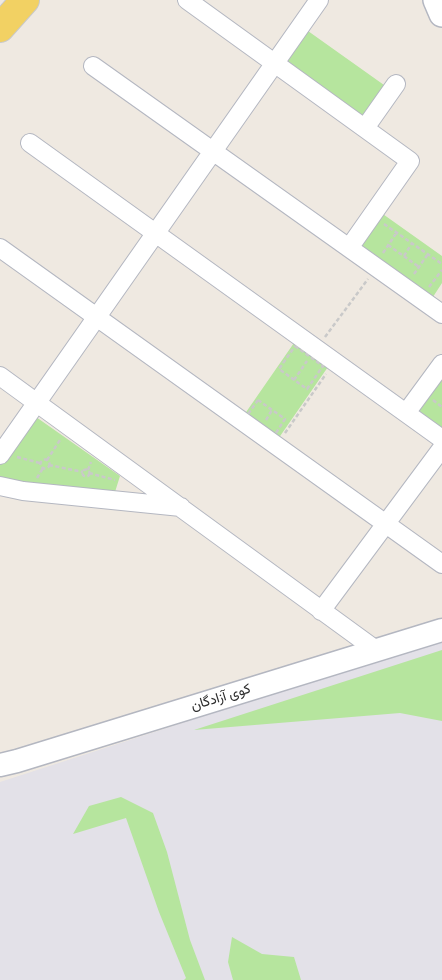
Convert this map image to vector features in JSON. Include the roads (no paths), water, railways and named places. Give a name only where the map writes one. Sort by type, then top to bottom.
[{"type":"main road","points":[[0,28],[26,0]]},
{"type":"main road","points":[[436,0],[442,14]]},
{"type":"street","points":[[187,0],[410,161],[349,248]]},
{"type":"street","points":[[8,456],[37,402],[319,0]]},
{"type":"street","points":[[93,66],[349,248],[377,263],[442,314]]},
{"type":"street","points":[[365,128],[396,84]]},
{"type":"street","points":[[30,143],[155,233],[313,353],[334,362],[442,439]]},
{"type":"street","points":[[0,248],[442,564]]},
{"type":"street","points":[[406,413],[442,364]]},
{"type":"street","points":[[0,376],[376,650]]},
{"type":"street","points":[[322,611],[442,448]]},
{"type":"street","points":[[0,486],[23,491],[180,507]]},
{"type":"street","name":"کوی آزادگان","points":[[0,764],[27,758],[442,630]]}]
